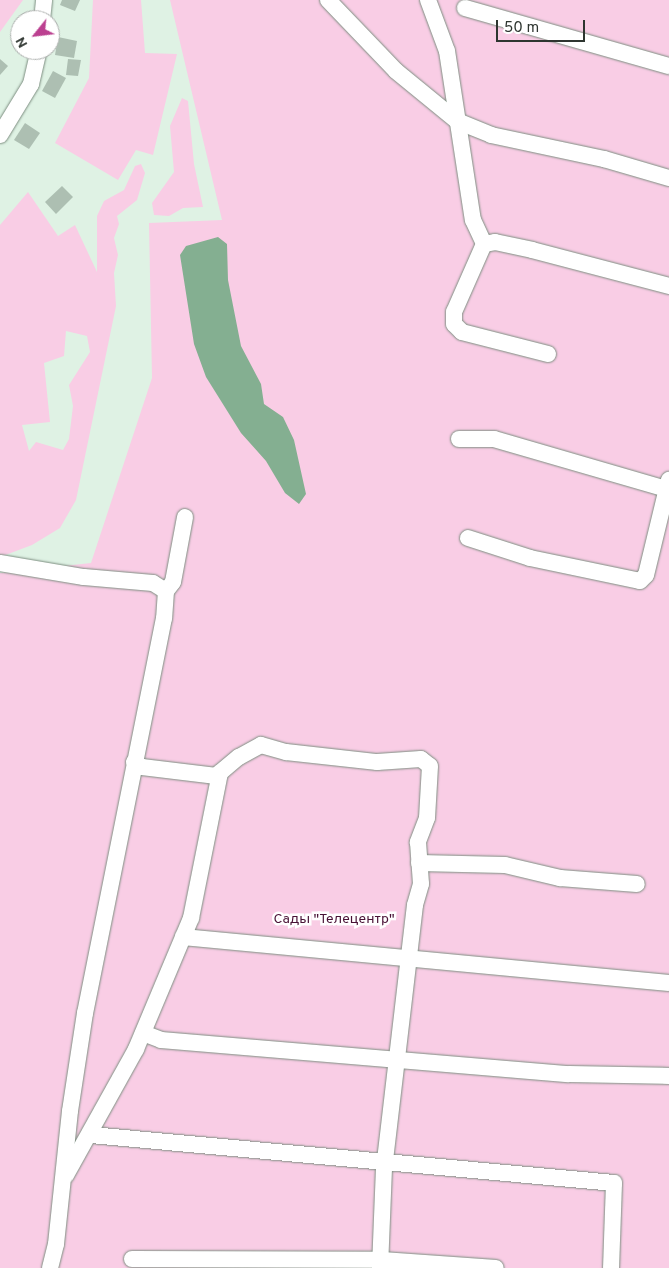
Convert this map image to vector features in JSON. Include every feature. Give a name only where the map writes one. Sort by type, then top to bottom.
[{"type":"street","points":[[328,0],[396,71],[457,121],[491,135],[604,159],[669,178]]},
{"type":"street","points":[[428,0],[447,51],[473,220],[484,244],[454,312],[454,324],[462,332],[548,354]]},
{"type":"street","points":[[465,8],[669,66]]},
{"type":"street","points":[[0,135],[31,84],[37,60]]},
{"type":"street","points":[[484,244],[495,242],[532,250],[669,286]]},
{"type":"street","points":[[459,438],[494,439],[667,484],[646,574],[640,581],[530,558],[468,538]]},
{"type":"street","points":[[50,1268],[65,1176],[70,1110],[85,1013],[164,618],[166,591],[173,582],[185,517]]},
{"type":"street","points":[[0,564],[84,577],[152,583],[166,591]]},
{"type":"street","points":[[134,762],[142,767],[216,776],[239,757],[261,746],[286,752],[378,762],[421,759],[430,766],[431,778],[427,818],[418,842],[421,884],[415,905],[385,1162],[381,1264]]},
{"type":"street","points":[[65,1176],[91,1135],[144,1033],[183,937],[202,874],[220,773]]},
{"type":"street","points":[[419,863],[505,865],[560,878],[637,884]]},
{"type":"street","points":[[183,937],[669,983]]},
{"type":"street","points":[[144,1033],[161,1040],[569,1074],[669,1076]]},
{"type":"street","points":[[91,1135],[614,1183],[611,1268]]},
{"type":"street","points":[[132,1258],[496,1268]]},
{"type":"green space","points":[[0,0],[23,0],[16,10],[10,10],[10,18],[0,32]]},
{"type":"green space","points":[[93,0],[141,0],[145,53],[177,54],[153,155],[136,150],[118,180],[55,143],[89,78]]},
{"type":"green space","name":"Сады \"Телецентр\"","points":[[170,0],[669,0],[669,1268],[0,1268],[0,573],[91,563],[152,378],[149,223],[222,220]]},
{"type":"green space","points":[[182,98],[188,101],[194,164],[203,207],[183,208],[169,216],[154,215],[152,203],[174,172],[170,126]]},
{"type":"green space","points":[[141,164],[145,173],[137,200],[117,216],[119,224],[114,238],[118,255],[114,273],[116,306],[76,500],[60,528],[32,545],[0,557],[0,225],[28,192],[58,236],[75,225],[97,272],[97,216],[104,201],[124,190],[135,166]],"holes":[[[66,331],[87,336],[90,352],[69,385],[73,406],[69,439],[63,450],[36,442],[29,451],[22,425],[50,422],[44,363],[64,356]]]},
{"type":"shaded area","points":[[218,237],[227,244],[228,280],[241,346],[261,384],[264,404],[283,417],[294,440],[306,494],[299,504],[285,493],[266,461],[241,433],[206,377],[194,344],[180,255],[186,246]]},
{"type":"building","points":[[62,0],[80,0],[75,11],[60,5]]},
{"type":"building","points":[[60,37],[77,41],[74,58],[60,56]]},
{"type":"building","points":[[0,59],[8,66],[0,75]]},
{"type":"building","points":[[68,59],[81,60],[78,76],[66,75]]},
{"type":"building","points":[[53,71],[66,78],[55,98],[42,91]]},
{"type":"building","points":[[25,123],[40,133],[29,149],[14,140]]},
{"type":"building","points":[[62,186],[73,197],[56,214],[45,202]]}]
